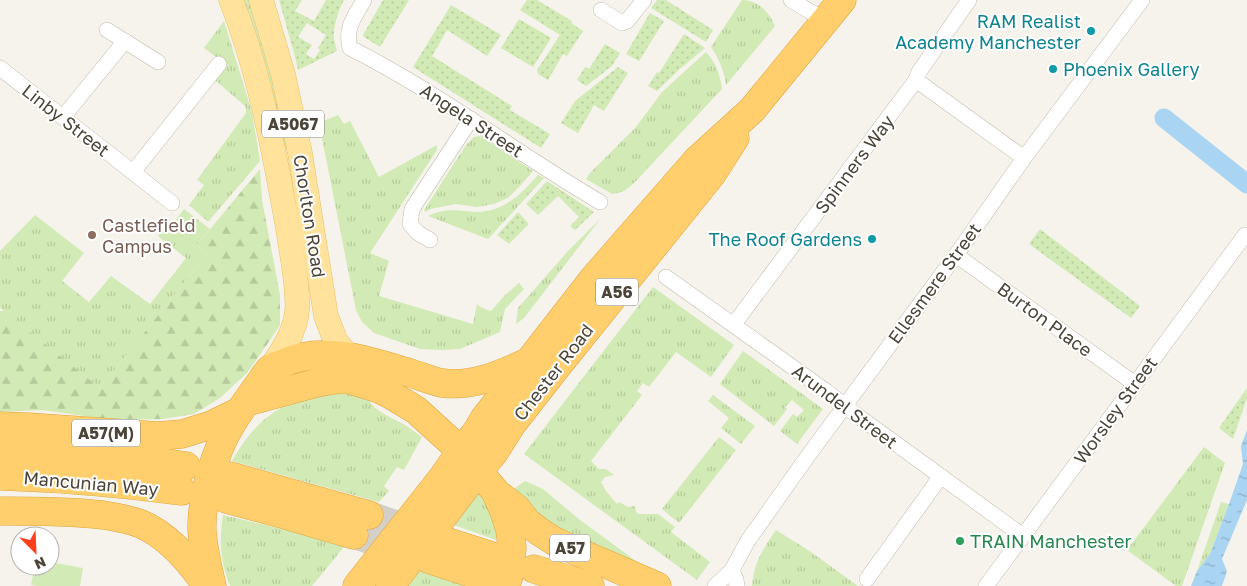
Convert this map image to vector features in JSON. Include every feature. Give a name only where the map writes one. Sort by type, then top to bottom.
[{"type":"highway","name":"Chester Road","points":[[390,586],[493,454],[512,424],[712,174],[752,110],[834,10]]},
{"type":"highway","name":"Chester Road","points":[[478,471],[477,431],[484,420],[594,278],[697,160],[752,110]]},
{"type":"highway","name":"Chester Road","points":[[270,369],[294,358],[315,355],[348,356],[442,382],[467,382],[491,378],[529,362]]},
{"type":"highway","points":[[212,586],[202,530],[203,514],[216,456],[222,440],[243,406],[270,369]]},
{"type":"highway","points":[[243,406],[308,385],[347,379],[377,388],[416,410],[478,471],[504,511],[510,530],[512,547],[510,572],[495,574],[435,550]]},
{"type":"highway","name":"A57(M)","points":[[0,426],[158,436],[182,434],[211,426],[243,406]]},
{"type":"highway","name":"Mancunian Way","points":[[0,450],[83,453],[147,460],[184,478],[115,483],[0,476]]},
{"type":"highway","name":"Chester Road","points":[[357,586],[443,477],[478,471]]},
{"type":"highway","name":"A57","points":[[478,471],[517,509],[527,522],[554,541],[657,586]]},
{"type":"highway","points":[[228,487],[361,525]]},
{"type":"highway","points":[[0,511],[81,513],[121,518],[141,524],[173,545],[189,561],[207,586]]},
{"type":"highway","points":[[534,569],[590,586]]},
{"type":"main road","name":"Chorlton Road","points":[[231,0],[240,22],[261,96],[286,219],[296,287],[297,311],[292,331],[270,369]]},
{"type":"main road","name":"Chorlton Road","points":[[261,0],[283,74],[300,153],[326,316],[336,342],[377,388]]},
{"type":"street","name":"Angela Street","points":[[364,0],[350,25],[348,37],[350,48],[384,65],[600,202]]},
{"type":"street","points":[[601,10],[622,23],[627,22],[644,0]]},
{"type":"street","points":[[791,0],[834,10]]},
{"type":"street","name":"Spinners Way","points":[[734,324],[916,80],[919,72],[969,0]]},
{"type":"street","name":"Ellesmere Street","points":[[715,586],[732,570],[747,542],[844,406],[1024,158],[1142,0]]},
{"type":"street","points":[[107,30],[158,62]]},
{"type":"street","points":[[63,117],[125,41]]},
{"type":"street","points":[[133,172],[219,64]]},
{"type":"street","name":"Linby Street","points":[[0,68],[172,203]]},
{"type":"street","points":[[916,80],[1024,158]]},
{"type":"street","points":[[430,240],[418,233],[410,224],[412,209],[471,119]]},
{"type":"street","name":"Worsley Street","points":[[986,586],[1245,235]]},
{"type":"street","name":"Burton Place","points":[[956,254],[1135,384]]},
{"type":"street","name":"Arundel Street","points":[[666,277],[734,324],[1023,536]]},
{"type":"street","points":[[867,579],[941,476]]},
{"type":"street","points":[[732,570],[737,586]]},
{"type":"green space","points":[[243,0],[253,0],[291,148],[282,151]]},
{"type":"green space","points":[[279,0],[302,0],[295,11],[314,21],[326,0],[344,0],[334,29],[337,51],[298,70]],"holes":[[[307,23],[326,35],[314,59],[306,54],[312,45],[298,37]]]},
{"type":"green space","points":[[383,0],[409,0],[380,47],[363,35]]},
{"type":"green space","points":[[527,0],[537,0],[572,21],[571,23],[583,31],[567,56],[563,54],[548,80],[538,74],[537,70],[560,35],[520,10]]},
{"type":"green space","points":[[657,0],[666,0],[713,30],[706,42],[651,8]]},
{"type":"green space","points":[[742,0],[753,2],[762,8],[770,16],[775,26],[726,85],[721,65],[711,47]]},
{"type":"green space","points":[[451,5],[501,35],[487,56],[447,30],[432,56],[512,106],[510,110],[550,134],[541,148],[413,67]]},
{"type":"green space","points":[[650,13],[664,21],[639,61],[626,54]]},
{"type":"green space","points":[[519,19],[551,38],[533,67],[501,48]]},
{"type":"green space","points":[[224,21],[252,112],[260,161],[208,222],[189,205],[204,185],[197,180],[246,113],[245,106],[215,80],[227,65],[204,48]]},
{"type":"green space","points":[[684,34],[705,48],[657,91],[648,86],[657,72],[659,73]]},
{"type":"green space","points":[[605,44],[620,53],[612,66],[586,86],[577,80],[585,67],[589,69]]},
{"type":"green space","points":[[706,52],[717,69],[722,89],[635,182],[624,191],[612,194],[586,179],[636,127],[662,92]]},
{"type":"green space","points":[[618,67],[628,73],[604,111],[594,105],[578,133],[561,123],[575,101]]},
{"type":"green space","points":[[338,115],[344,124],[350,121],[379,177],[437,145],[437,150],[370,253],[389,261],[379,296],[473,324],[477,304],[491,311],[519,283],[524,289],[505,309],[500,332],[460,349],[420,349],[374,333],[362,322],[356,310],[319,123]]},
{"type":"green space","points":[[480,136],[533,171],[508,198],[494,204],[477,207],[456,204],[430,209],[426,212],[424,210],[466,145],[474,137]]},
{"type":"green space","points":[[260,169],[262,200],[280,295],[280,325],[247,373],[220,398],[194,414],[163,419],[112,420],[42,410],[0,412],[0,311],[4,311],[100,388],[207,254],[197,245]]},
{"type":"green space","points":[[538,175],[544,178],[488,239],[428,216],[441,211],[477,212],[496,209],[519,195]]},
{"type":"green space","points":[[547,181],[594,212],[575,230],[570,226],[579,217],[558,196],[538,215],[526,204]]},
{"type":"green space","points":[[184,209],[210,229],[197,245],[207,254],[100,388],[0,308],[0,251],[35,215],[84,253],[62,281],[89,302],[111,276],[150,304],[186,258],[158,236],[168,222],[172,225]]},
{"type":"green space","points":[[518,212],[529,224],[509,244],[497,235]]},
{"type":"green space","points":[[601,218],[524,318],[516,324],[518,308],[568,251]]},
{"type":"green space","points":[[1040,229],[1140,306],[1131,318],[1029,244]]},
{"type":"green space","points":[[653,287],[734,345],[711,377],[676,352],[649,387],[643,383],[637,391],[642,395],[591,461],[599,469],[606,469],[614,475],[605,477],[601,482],[617,504],[619,502],[628,507],[635,506],[636,512],[639,514],[658,514],[675,527],[671,532],[710,562],[697,580],[524,454]]},
{"type":"green space","points":[[743,351],[823,409],[797,444],[780,431],[793,414],[797,417],[804,410],[792,400],[785,407],[787,409],[774,426],[720,384]]},
{"type":"green space","points":[[1247,388],[1247,398],[1233,439],[1219,428]]},
{"type":"green space","points":[[333,394],[349,394],[364,397],[375,408],[422,437],[404,470],[397,467],[384,486],[389,491],[379,502],[232,461],[252,431],[279,409],[302,399]]},
{"type":"green space","points":[[713,395],[755,426],[741,444],[721,428],[729,418],[708,401]]},
{"type":"green space","points":[[719,437],[736,450],[679,523],[662,509]]},
{"type":"green space","points":[[1204,447],[1225,463],[1182,586],[1176,586],[1127,550]]},
{"type":"green space","points":[[525,481],[543,489],[580,520],[651,572],[565,540],[512,490]]},
{"type":"green space","points":[[478,493],[489,509],[494,522],[497,534],[496,540],[454,525]]},
{"type":"green space","points":[[1221,502],[1229,504],[1210,554],[1197,571]]},
{"type":"green space","points":[[223,515],[286,530],[344,547],[312,586],[230,586],[221,550]]},
{"type":"green space","points":[[776,530],[811,552],[858,586],[752,586],[760,556]]},
{"type":"green space","points":[[60,564],[83,568],[80,586],[31,585],[33,576],[60,576]]},
{"type":"green space","points":[[419,571],[464,586],[406,586]]},
{"type":"water","points":[[1247,430],[1247,500],[1222,559],[1227,571],[1222,586],[1191,586],[1197,571],[1210,554],[1229,504],[1243,464],[1241,446]]},
{"type":"waterway","points":[[1164,118],[1247,184]]},
{"type":"tunnel","points":[[369,515],[424,534]]},
{"type":"tunnel","points":[[354,535],[410,553]]},
{"type":"place","name":"RAM Realist Academy Manchester","points":[[1091,31]]},
{"type":"place","name":"Phoenix Gallery","points":[[1053,69]]},
{"type":"place","name":"Castlefield Campus","points":[[92,235]]},
{"type":"place","name":"The Roof Gardens","points":[[872,239]]},
{"type":"place","name":"TRAIN Manchester","points":[[960,541]]}]
